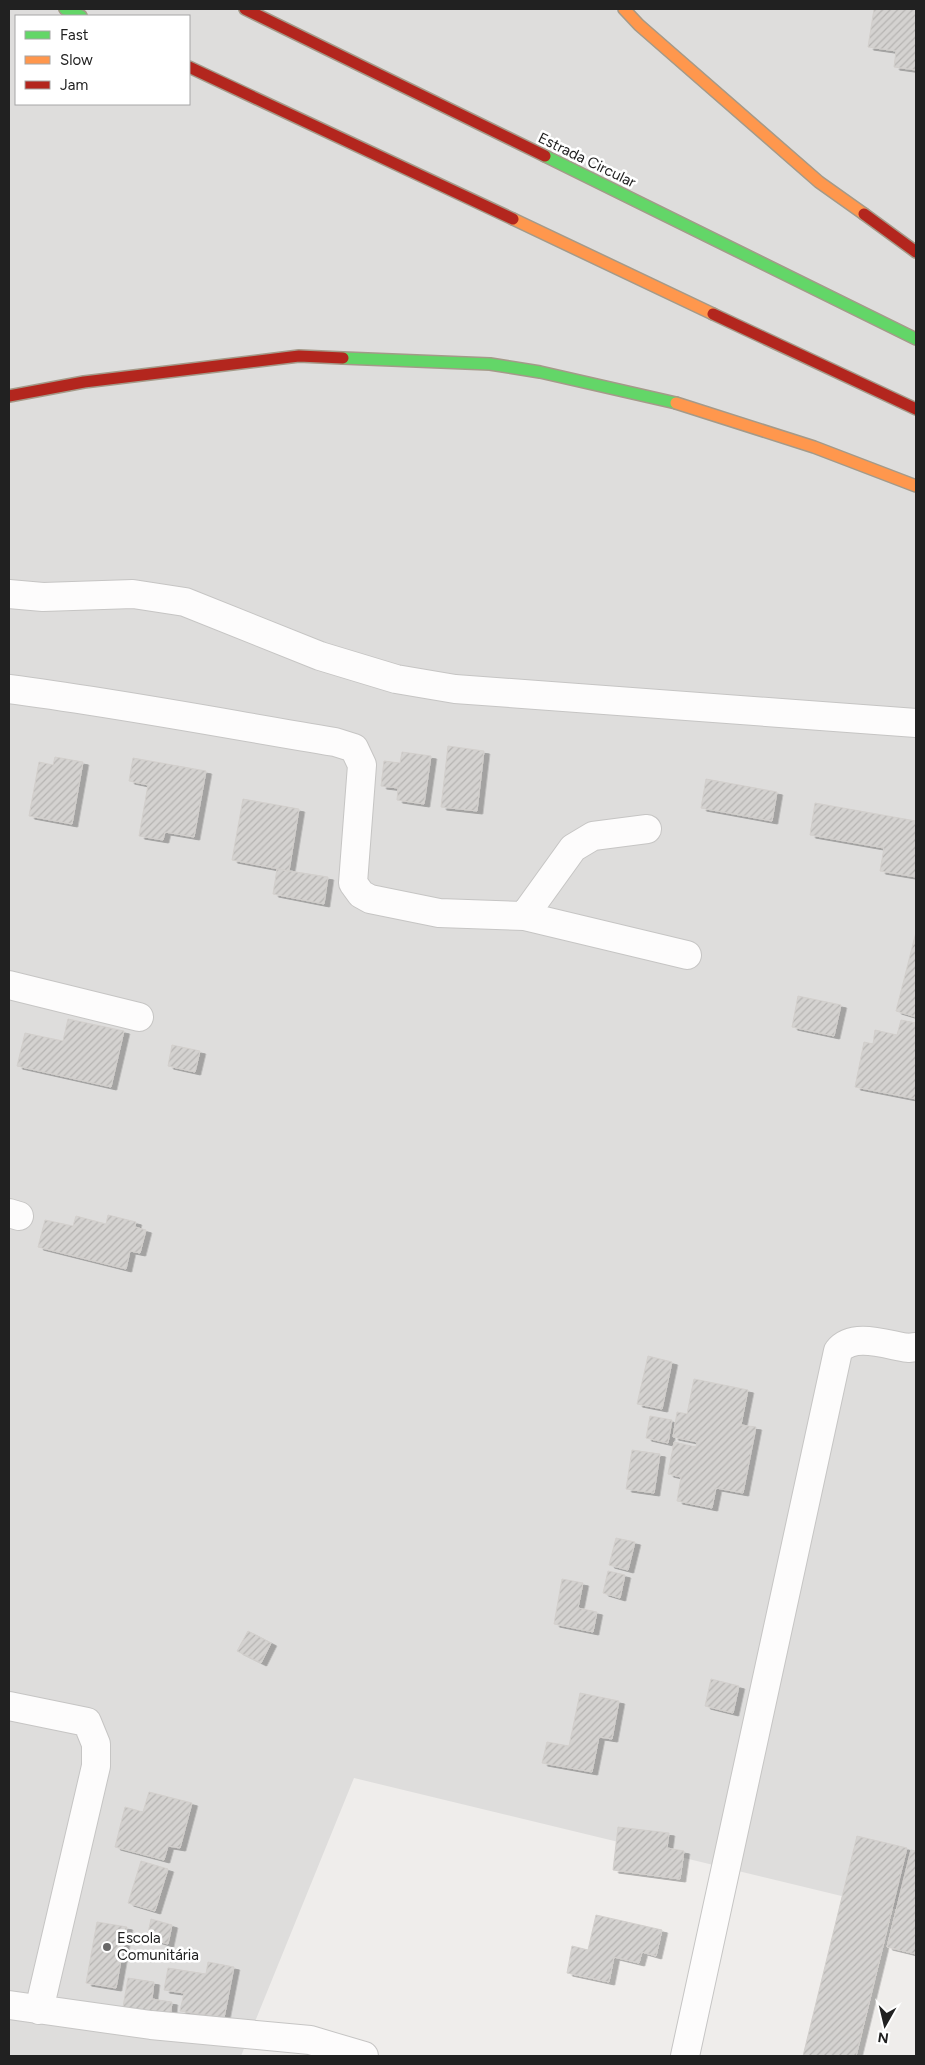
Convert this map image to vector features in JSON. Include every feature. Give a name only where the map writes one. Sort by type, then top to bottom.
[{"type":"main road","points":[[65,9],[79,15]]},
{"type":"main road","name":"Estrada Circular","points":[[245,9],[916,339]]},
{"type":"main road","points":[[624,9],[639,25],[819,182],[916,252]]},
{"type":"main road","points":[[190,67],[916,409]]},
{"type":"main road","points":[[9,396],[84,382],[299,356],[490,364],[540,372],[687,406],[814,447],[916,486]]},
{"type":"street","points":[[9,594],[43,597],[133,594],[186,602],[320,656],[396,679],[455,689],[916,723]]},
{"type":"street","points":[[9,689],[95,700],[335,742],[354,748],[362,765],[353,883],[360,894],[370,899],[439,913],[524,916],[687,955]]},
{"type":"street","points":[[524,916],[573,848],[593,836],[646,829]]},
{"type":"street","points":[[9,985],[139,1017]]},
{"type":"street","points":[[684,2056],[838,1351],[844,1344],[854,1340],[908,1348],[916,1347]]},
{"type":"street","points":[[9,1706],[87,1722],[96,1744],[96,1766],[39,2010]]},
{"type":"street","points":[[9,2005],[151,2025],[310,2040],[364,2056]]},
{"type":"shaded area","points":[[9,9],[916,9],[916,1914],[354,1778],[241,2056],[9,2056]]},
{"type":"building","points":[[874,9],[916,9],[916,70],[894,67],[896,51],[868,47]]},
{"type":"building","points":[[448,746],[484,751],[477,811],[441,807]]},
{"type":"building","points":[[402,752],[431,756],[424,804],[397,800],[398,788],[381,786],[384,761],[400,763]]},
{"type":"building","points":[[55,757],[83,762],[72,824],[29,816],[39,762],[53,765]]},
{"type":"building","points":[[133,758],[206,771],[194,837],[165,832],[163,840],[139,836],[148,785],[129,781]]},
{"type":"building","points":[[706,779],[777,792],[772,821],[701,808]]},
{"type":"building","points":[[243,799],[299,809],[289,871],[232,860]]},
{"type":"building","points":[[815,803],[916,821],[916,877],[880,871],[884,848],[810,835]]},
{"type":"building","points":[[277,869],[328,877],[324,904],[273,894]]},
{"type":"building","points":[[916,932],[916,1017],[896,1011]]},
{"type":"building","points":[[798,996],[841,1005],[834,1036],[792,1027]]},
{"type":"building","points":[[68,1019],[124,1031],[111,1087],[17,1066],[25,1033],[63,1041]]},
{"type":"building","points":[[901,1020],[916,1023],[916,1099],[855,1087],[864,1042],[873,1044],[875,1030],[897,1035]]},
{"type":"building","points":[[172,1045],[200,1051],[195,1072],[168,1066]]},
{"type":"building","points":[[108,1215],[136,1222],[135,1227],[146,1230],[140,1253],[130,1251],[126,1269],[38,1247],[45,1220],[73,1226],[76,1216],[106,1224]]},
{"type":"building","points":[[648,1356],[672,1362],[662,1409],[637,1404]]},
{"type":"building","points":[[694,1379],[748,1390],[741,1425],[756,1427],[743,1493],[716,1488],[712,1508],[677,1501],[681,1477],[668,1474],[674,1442],[696,1447],[697,1442],[673,1437],[677,1412],[687,1414]]},
{"type":"building","points":[[650,1416],[672,1420],[668,1443],[646,1438]]},
{"type":"building","points":[[632,1450],[660,1454],[654,1493],[626,1489]]},
{"type":"building","points":[[616,1538],[635,1542],[628,1570],[609,1565]]},
{"type":"building","points":[[608,1571],[625,1575],[620,1598],[603,1593]]},
{"type":"building","points":[[562,1579],[583,1583],[578,1608],[597,1612],[593,1632],[554,1624]]},
{"type":"building","points":[[248,1631],[271,1643],[261,1663],[237,1651]]},
{"type":"building","points":[[711,1679],[739,1686],[733,1713],[705,1706]]},
{"type":"building","points":[[580,1693],[619,1701],[612,1739],[599,1737],[592,1772],[542,1763],[547,1742],[569,1746]]},
{"type":"building","points":[[149,1792],[192,1803],[180,1848],[168,1846],[164,1860],[115,1847],[125,1807],[143,1812]]},
{"type":"building","points":[[618,1827],[669,1833],[667,1848],[684,1851],[680,1879],[613,1870]]},
{"type":"building","points":[[857,1836],[907,1848],[856,2056],[803,2056]]},
{"type":"building","points":[[911,1850],[916,1851],[916,1954],[887,1947]]},
{"type":"building","points":[[141,1861],[168,1869],[155,1911],[128,1903]]},
{"type":"building","points":[[596,1915],[662,1930],[656,1956],[642,1952],[639,1963],[614,1957],[609,1982],[567,1973],[572,1946],[588,1950]]},
{"type":"building","points":[[151,1919],[172,1925],[168,1944],[147,1938]]},
{"type":"building","points":[[97,1922],[127,1927],[116,1988],[86,1983]]},
{"type":"building","points":[[208,1962],[234,1967],[224,2018],[180,2011],[184,1993],[164,1990],[168,1968],[206,1974]]},
{"type":"building","points":[[128,1978],[154,1982],[152,1999],[172,2002],[170,2020],[122,2013]]},
{"type":"traffic: fast","points":[[65,9],[79,15]]},
{"type":"traffic: fast","points":[[545,156],[916,339]]},
{"type":"traffic: fast","points":[[343,358],[490,364],[540,372],[676,403]]},
{"type":"traffic: slow","points":[[624,9],[639,25],[819,182],[864,214]]},
{"type":"traffic: slow","points":[[513,219],[713,314]]},
{"type":"traffic: slow","points":[[676,403],[814,447],[916,486]]},
{"type":"traffic: jam","points":[[245,9],[545,156]]},
{"type":"traffic: jam","points":[[190,67],[513,219]]},
{"type":"traffic: jam","points":[[864,214],[916,252]]},
{"type":"traffic: jam","points":[[713,314],[916,409]]},
{"type":"traffic: jam","points":[[9,396],[84,382],[299,356],[343,358]]},
{"type":"place","name":"Escola Comunitária","points":[[107,1947]]}]
